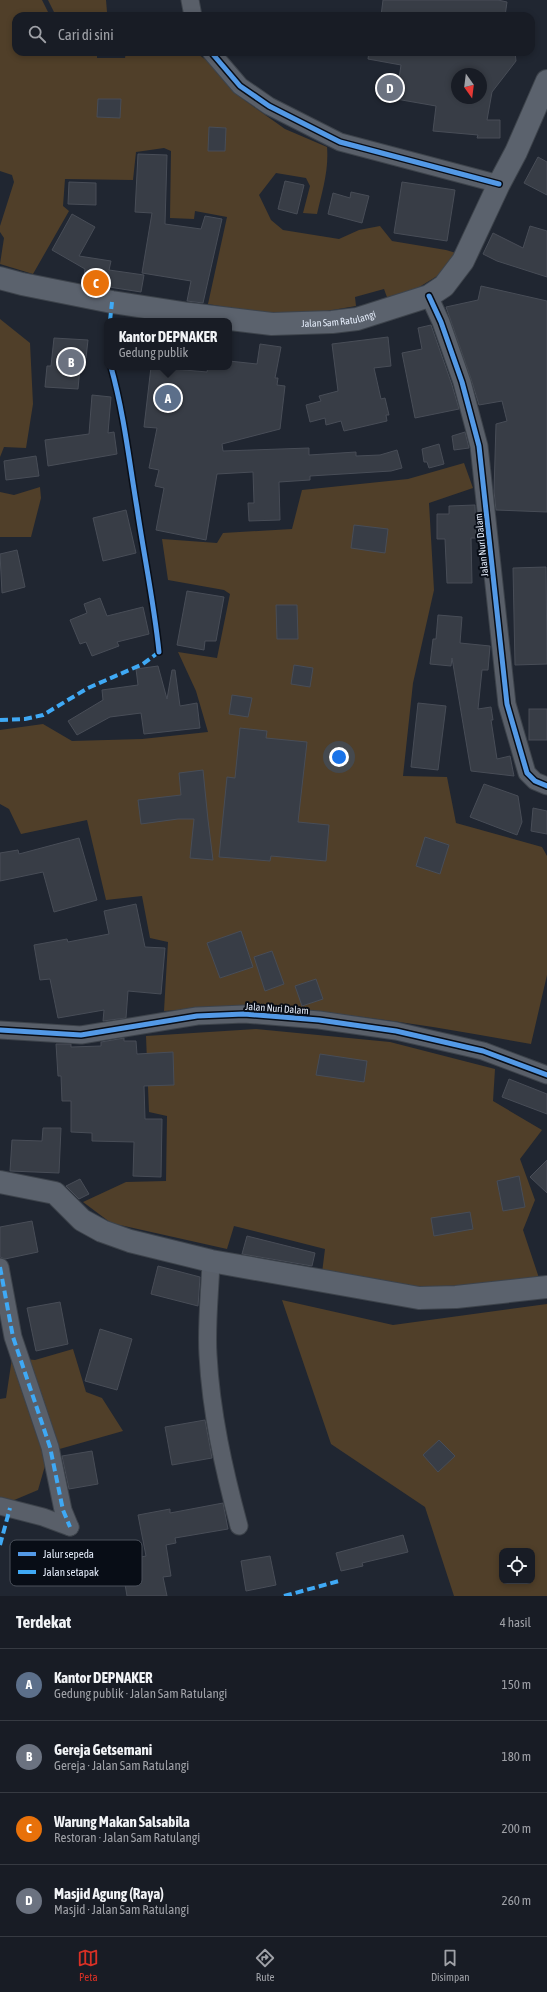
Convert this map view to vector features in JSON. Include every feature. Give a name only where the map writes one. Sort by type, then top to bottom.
[{"type":"main road","name":"Jalan Sam Ratulangi","points":[[232,319],[272,324],[332,322],[357,319],[428,296],[444,286],[459,267],[498,184],[516,152],[547,81]]},
{"type":"main road","name":"Jalan Sam Ratulangi","points":[[0,278],[22,284],[112,302],[222,318]]},
{"type":"main road","points":[[0,1182],[55,1193],[82,1220],[102,1231],[130,1241],[211,1261],[419,1298],[547,1287]]},
{"type":"street","points":[[190,0],[192,12]]},
{"type":"street","points":[[214,56],[240,86],[276,109],[340,142],[498,184]]},
{"type":"street","name":"Jalan Nuri Dalam","points":[[428,296],[441,322],[462,382],[479,446],[497,621],[508,708],[527,773],[535,781],[547,786]]},
{"type":"street","name":"Jalan Nuri Dalam","points":[[0,1030],[82,1035],[197,1016],[244,1014],[319,1020],[396,1031],[483,1052],[547,1075]]},
{"type":"street","points":[[211,1261],[208,1363],[224,1473],[239,1526]]},
{"type":"street","points":[[0,1267],[13,1337],[50,1447],[63,1510],[70,1527],[43,1517],[0,1506]]},
{"type":"shaded area","points":[[0,0],[42,0],[48,12],[12,12],[12,56],[97,56],[97,58],[125,58],[125,56],[200,56],[240,97],[285,129],[327,147],[326,173],[317,214],[303,213],[310,186],[306,178],[276,173],[259,195],[271,220],[283,230],[339,239],[359,230],[380,226],[392,241],[456,253],[447,270],[416,289],[388,300],[384,289],[355,297],[356,306],[309,314],[272,315],[208,304],[227,217],[195,211],[194,219],[170,218],[171,151],[164,148],[136,152],[133,180],[65,179],[63,206],[69,211],[33,274],[0,264],[4,238],[0,232],[0,226],[14,182],[12,175],[0,171]]},
{"type":"shaded area","points":[[48,0],[106,0],[107,12],[54,12]]},
{"type":"shaded area","points":[[0,319],[30,343],[33,404],[26,448],[4,447],[0,457]]},
{"type":"shaded area","points":[[464,463],[473,488],[429,503],[434,590],[413,683],[403,776],[447,777],[456,823],[542,847],[547,856],[547,975],[531,1044],[388,1020],[316,1012],[233,1007],[164,1011],[168,942],[150,938],[142,896],[106,900],[87,820],[21,834],[9,809],[0,804],[0,730],[43,724],[72,741],[142,739],[208,732],[196,691],[178,652],[217,658],[230,594],[224,590],[168,580],[162,539],[217,543],[223,533],[292,529],[302,490],[408,479]]},
{"type":"shaded area","points":[[40,487],[41,498],[31,537],[0,537],[0,492],[14,495]]},
{"type":"shaded area","points":[[256,1029],[390,1042],[495,1069],[493,1101],[542,1130],[520,1159],[535,1200],[523,1230],[539,1278],[525,1281],[422,1289],[322,1273],[325,1249],[234,1226],[227,1249],[111,1223],[83,1202],[126,1182],[166,1181],[167,1116],[149,1112],[146,1036]]},
{"type":"shaded area","points":[[282,1300],[393,1325],[547,1304],[547,1596],[454,1596],[425,1507],[331,1444]]},
{"type":"shaded area","points":[[73,1349],[86,1392],[102,1398],[123,1431],[49,1452],[38,1490],[0,1506],[0,1399],[6,1398],[12,1358],[35,1360]]},
{"type":"building","points":[[383,0],[498,0],[507,2],[506,12],[382,12]]},
{"type":"building","points":[[368,56],[515,56],[516,61],[492,92],[487,120],[500,120],[500,138],[477,138],[478,135],[433,131],[436,106],[396,99],[401,65],[368,59]]},
{"type":"building","points":[[98,99],[121,99],[120,118],[97,117]]},
{"type":"building","points":[[209,127],[226,128],[225,151],[208,151]]},
{"type":"building","points":[[138,154],[167,155],[165,224],[201,229],[205,216],[222,219],[203,303],[187,301],[191,281],[142,273],[152,213],[135,212]]},
{"type":"building","points":[[538,157],[547,162],[547,195],[524,183]]},
{"type":"building","points":[[285,181],[304,185],[297,214],[278,209]]},
{"type":"building","points":[[69,182],[96,183],[96,205],[68,204]]},
{"type":"building","points":[[402,182],[455,190],[447,241],[394,233]]},
{"type":"building","points":[[351,192],[369,196],[362,223],[328,214],[333,193],[350,198]]},
{"type":"building","points":[[72,214],[95,227],[79,256],[111,261],[109,270],[144,275],[141,292],[83,283],[85,269],[52,250]]},
{"type":"building","points":[[530,226],[547,231],[547,277],[497,261],[483,254],[493,233],[523,248]]},
{"type":"building","points":[[481,286],[547,301],[547,512],[496,510],[494,491],[496,424],[507,421],[502,401],[479,405],[446,307],[478,300]]},
{"type":"building","points":[[431,325],[459,409],[415,418],[402,353],[422,349],[418,328]]},
{"type":"building","points":[[388,337],[391,366],[374,368],[381,399],[385,398],[389,415],[386,415],[387,421],[344,431],[341,421],[326,425],[325,418],[310,422],[306,405],[321,401],[319,396],[338,391],[332,344]]},
{"type":"building","points":[[54,338],[88,340],[86,358],[81,357],[78,389],[45,387],[47,366],[51,366]]},
{"type":"building","points":[[260,344],[281,347],[275,378],[278,378],[277,385],[285,386],[280,429],[222,444],[223,451],[309,448],[309,455],[356,452],[356,456],[380,455],[397,450],[402,468],[391,471],[310,476],[310,480],[279,482],[280,520],[249,521],[248,503],[254,503],[253,472],[217,474],[206,540],[156,530],[164,488],[155,486],[159,470],[149,468],[157,428],[144,427],[151,370],[185,370],[207,372],[207,370],[232,370],[232,361],[257,364]]},
{"type":"building","points":[[92,395],[111,397],[108,433],[114,432],[117,454],[48,466],[45,440],[89,434]]},
{"type":"building","points":[[465,432],[469,448],[454,450],[452,436]]},
{"type":"building","points":[[439,444],[444,464],[429,468],[427,462],[424,462],[422,449]]},
{"type":"building","points":[[36,456],[39,476],[6,480],[4,461]]},
{"type":"building","points":[[475,505],[476,538],[471,538],[472,583],[447,583],[445,539],[437,539],[437,514],[449,514],[449,506]]},
{"type":"building","points":[[126,510],[136,553],[103,561],[93,518]]},
{"type":"building","points":[[354,525],[388,529],[385,553],[351,548]]},
{"type":"building","points":[[17,550],[25,587],[2,593],[0,554]]},
{"type":"building","points":[[546,567],[547,664],[515,665],[513,568]]},
{"type":"building","points":[[187,591],[224,597],[216,641],[205,641],[204,650],[177,645]]},
{"type":"building","points":[[100,598],[107,616],[143,607],[149,634],[117,642],[119,646],[92,656],[86,642],[80,644],[70,620],[87,613],[84,604]]},
{"type":"building","points":[[276,605],[297,605],[298,639],[277,639]]},
{"type":"building","points":[[438,615],[462,617],[460,643],[490,646],[488,670],[482,670],[478,709],[491,707],[493,720],[491,720],[497,759],[510,756],[514,776],[471,771],[452,658],[451,666],[430,664],[433,639],[436,639]]},
{"type":"building","points":[[294,665],[313,668],[310,687],[291,684]]},
{"type":"building","points":[[158,666],[167,699],[172,670],[175,670],[180,706],[197,703],[200,728],[144,734],[141,713],[110,717],[77,735],[68,721],[103,700],[102,690],[138,685],[136,669]]},
{"type":"building","points":[[232,695],[252,698],[248,717],[229,714]]},
{"type":"building","points":[[418,703],[446,706],[438,770],[411,767]]},
{"type":"building","points":[[529,709],[547,709],[547,740],[529,740]]},
{"type":"building","points":[[240,728],[267,731],[266,738],[307,742],[298,822],[329,825],[326,861],[271,856],[270,861],[219,857],[227,777],[235,778]]},
{"type":"building","points":[[203,770],[213,860],[190,858],[194,819],[178,819],[141,824],[138,800],[181,795],[179,773]]},
{"type":"building","points":[[484,784],[518,796],[522,822],[517,835],[470,817]]},
{"type":"building","points":[[533,808],[547,811],[547,834],[531,831]]},
{"type":"building","points":[[425,837],[449,845],[440,874],[416,866]]},
{"type":"building","points":[[79,838],[97,900],[54,912],[43,872],[0,881],[0,853],[18,850],[19,854]]},
{"type":"building","points":[[136,904],[145,947],[165,948],[161,994],[128,991],[126,1018],[103,1021],[104,1010],[58,1018],[50,979],[40,980],[34,945],[67,939],[68,942],[109,934],[104,911]]},
{"type":"building","points":[[241,931],[253,967],[220,978],[207,943]]},
{"type":"building","points":[[272,951],[284,984],[265,991],[254,957]]},
{"type":"building","points":[[316,979],[323,999],[302,1006],[295,986]]},
{"type":"building","points":[[124,1038],[124,1041],[136,1041],[137,1054],[173,1052],[174,1085],[144,1086],[145,1119],[162,1119],[161,1177],[133,1176],[134,1142],[92,1141],[92,1133],[71,1132],[71,1101],[62,1101],[61,1076],[58,1076],[56,1044],[71,1044],[71,1047],[101,1046],[101,1042]]},
{"type":"building","points":[[320,1054],[367,1061],[364,1082],[316,1075]]},
{"type":"building","points":[[509,1079],[547,1094],[547,1114],[502,1097]]},
{"type":"building","points":[[43,1128],[61,1128],[59,1173],[10,1171],[12,1140],[42,1141]]},
{"type":"building","points":[[547,1160],[547,1193],[530,1177]]},
{"type":"building","points":[[519,1176],[525,1207],[503,1211],[497,1181]]},
{"type":"building","points":[[80,1179],[89,1194],[79,1199],[66,1186]]},
{"type":"building","points":[[470,1212],[473,1229],[434,1236],[431,1218]]},
{"type":"building","points":[[32,1221],[38,1252],[5,1259],[0,1257],[0,1227]]},
{"type":"building","points":[[247,1236],[315,1253],[312,1266],[242,1254]]},
{"type":"building","points":[[158,1266],[200,1277],[198,1306],[151,1294]]},
{"type":"building","points":[[60,1302],[68,1344],[36,1351],[27,1308]]},
{"type":"building","points":[[100,1329],[132,1339],[117,1390],[85,1381]]},
{"type":"building","points":[[205,1420],[212,1458],[172,1465],[165,1427]]},
{"type":"building","points":[[439,1440],[455,1456],[438,1472],[423,1455]]},
{"type":"building","points":[[92,1451],[98,1484],[69,1489],[62,1456]]},
{"type":"building","points":[[223,1503],[228,1529],[175,1538],[176,1543],[166,1545],[171,1576],[163,1577],[167,1596],[127,1596],[125,1586],[142,1586],[142,1557],[146,1556],[138,1515],[170,1509],[170,1513]]},
{"type":"building","points":[[403,1535],[408,1552],[362,1563],[363,1566],[341,1571],[336,1553]]},
{"type":"building","points":[[270,1556],[276,1585],[246,1591],[241,1561]]},
{"type":"marked path","points":[[110,318],[112,302]]},
{"type":"marked path","points":[[0,720],[25,719],[43,715],[88,688],[143,664],[159,652],[159,649]]},
{"type":"marked path","points":[[0,1267],[13,1337],[50,1447],[63,1510],[70,1527]]},
{"type":"marked path","points":[[0,1545],[10,1508]]},
{"type":"marked path","points":[[284,1596],[339,1581]]},
{"type":"cycle path","points":[[214,56],[240,86],[269,106],[340,142],[499,184]]},
{"type":"cycle path","points":[[429,296],[441,322],[462,382],[479,446],[507,704],[527,773],[535,781],[547,786]]},
{"type":"cycle path","points":[[112,370],[126,437],[152,598],[159,652]]},
{"type":"cycle path","points":[[0,1030],[81,1035],[197,1016],[244,1014],[319,1020],[396,1031],[483,1051],[547,1075]]},
{"type":"place","name":"Masjid Agung (Raya)","points":[[390,88]]},
{"type":"place","name":"Warung Makan Salsabila","points":[[96,283]]},
{"type":"place","name":"Gereja Getsemani","points":[[71,362]]},
{"type":"place","name":"Kantor DEPNAKER","points":[[168,398]]}]
